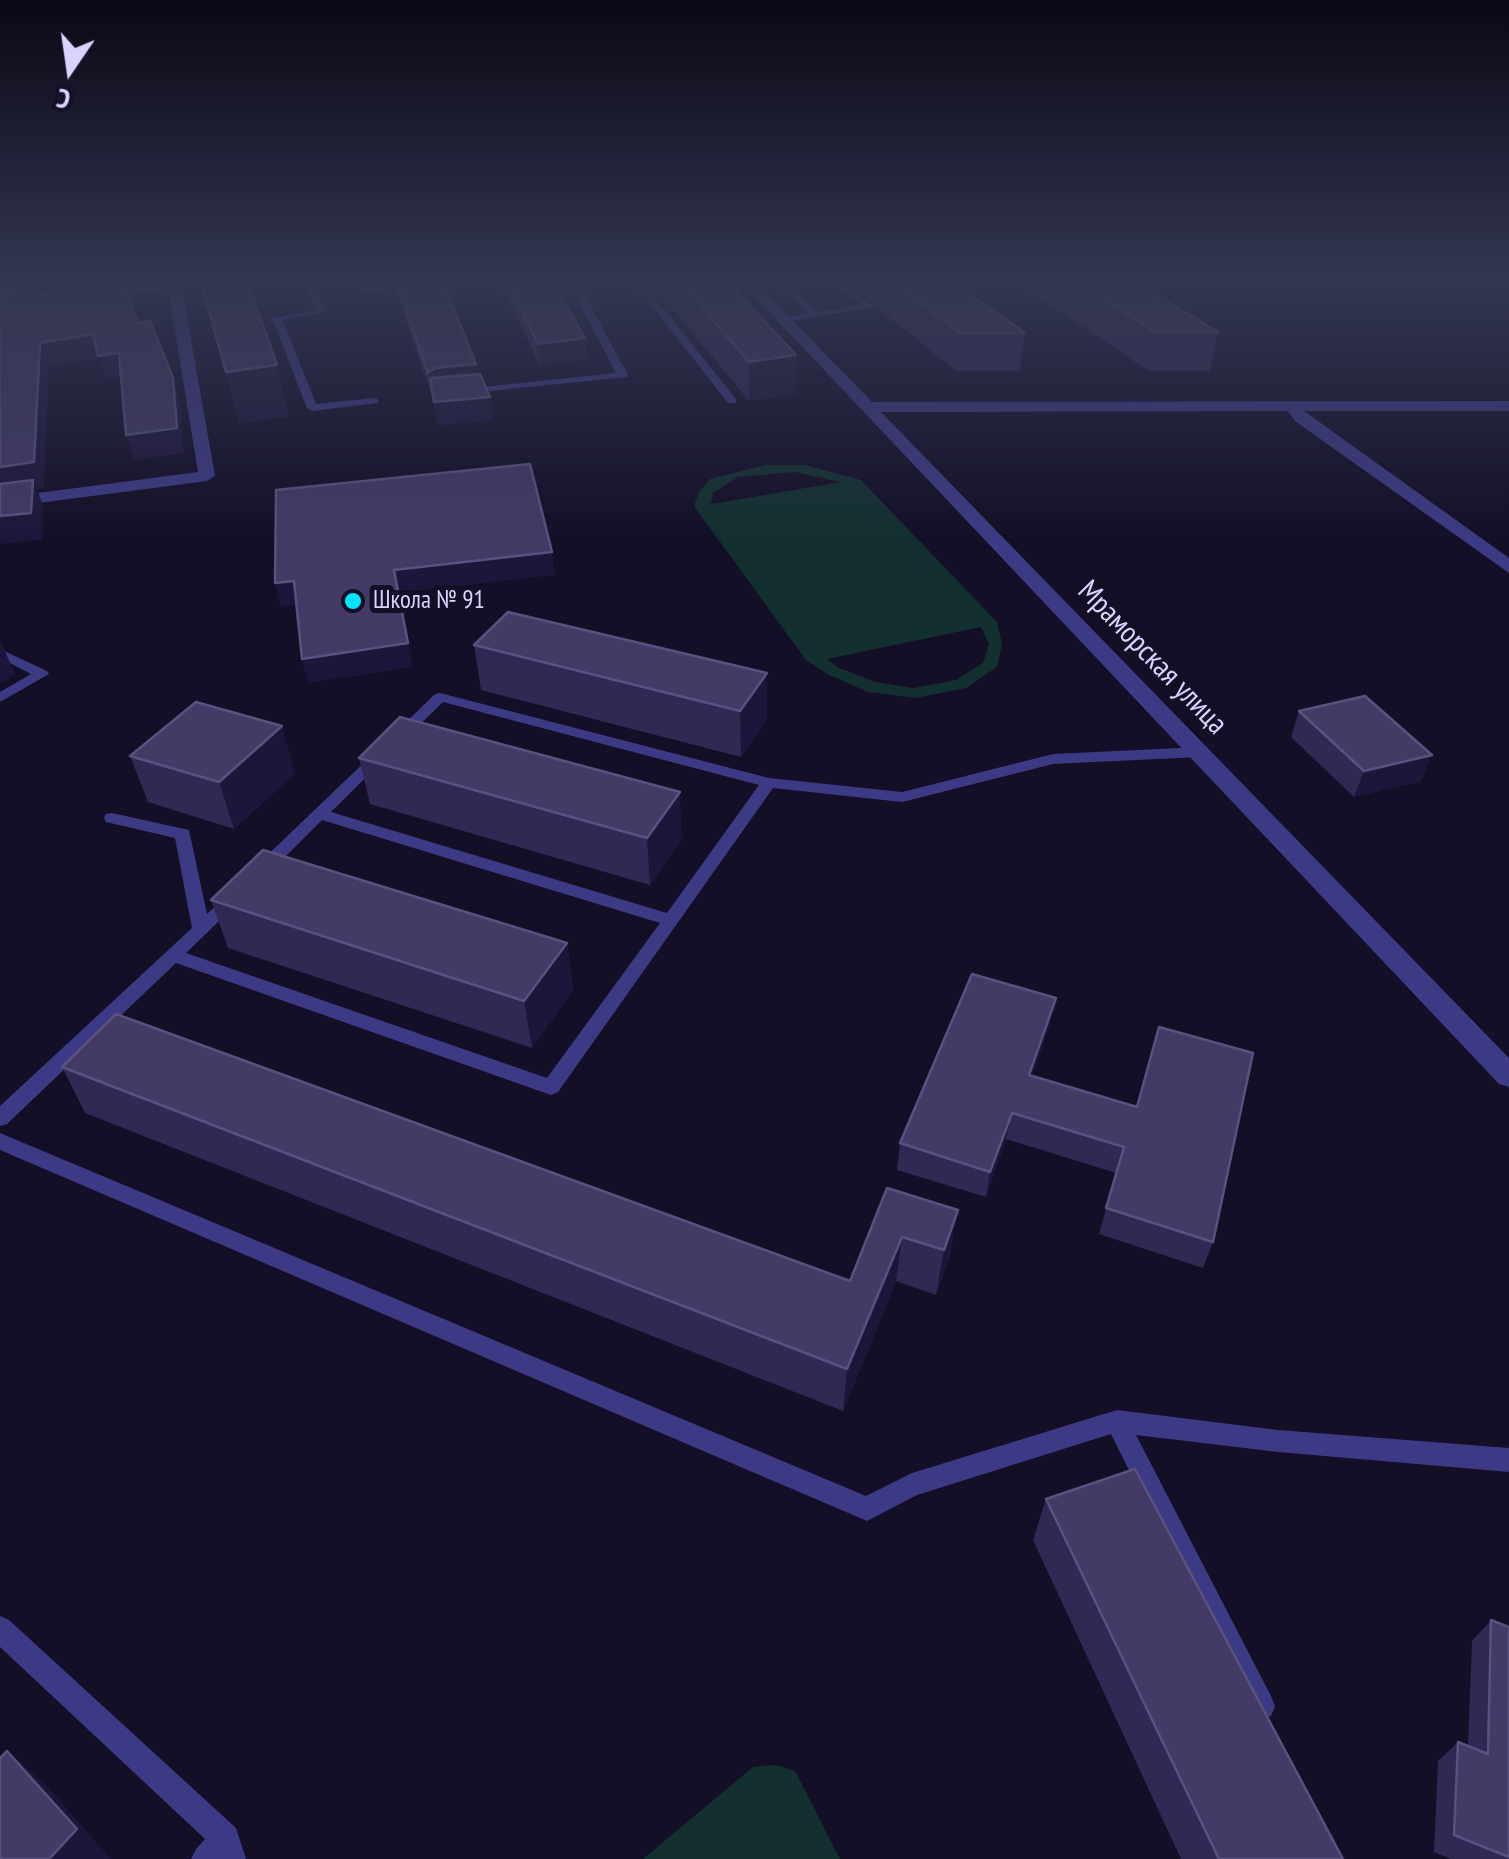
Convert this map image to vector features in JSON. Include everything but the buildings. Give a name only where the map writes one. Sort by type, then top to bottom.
[{"type":"street","points":[[0,503],[206,476],[188,370]]},
{"type":"street","name":"Мраморская улица","points":[[834,370],[1509,1076]]},
{"type":"street","points":[[1291,405],[1301,418],[1509,567]]},
{"type":"street","points":[[871,408],[1509,406]]},
{"type":"lane","points":[[297,370],[312,408],[374,401]]},
{"type":"lane","points":[[457,393],[624,375],[621,370]]},
{"type":"lane","points":[[707,370],[732,401]]},
{"type":"lane","points":[[0,653],[42,674],[0,698]]},
{"type":"lane","points":[[0,1118],[174,956],[440,697],[768,783],[902,797],[1053,759],[1200,752]]},
{"type":"lane","points":[[174,956],[550,1087],[768,783]]},
{"type":"lane","points":[[319,814],[668,919]]},
{"type":"lane","points":[[112,818],[182,834],[201,930]]},
{"type":"lane","points":[[0,1140],[867,1509],[912,1484],[1116,1421],[1298,1443],[1509,1460]]},
{"type":"lane","points":[[1116,1421],[1276,1736]]},
{"type":"lane","points":[[0,1629],[221,1852]]},
{"type":"green space","points":[[765,465],[805,465],[861,480],[997,622],[1002,644],[997,667],[966,688],[916,698],[868,692],[806,660],[694,506],[710,479]],"holes":[[[795,472],[841,482],[711,504],[713,493],[738,477]],[[981,627],[989,644],[983,663],[956,680],[913,688],[875,682],[827,659]]]},
{"type":"green space","points":[[776,1765],[795,1771],[840,1859],[643,1859],[753,1767]]},
{"type":"place","name":"Школа № 91","points":[[353,601]]}]
